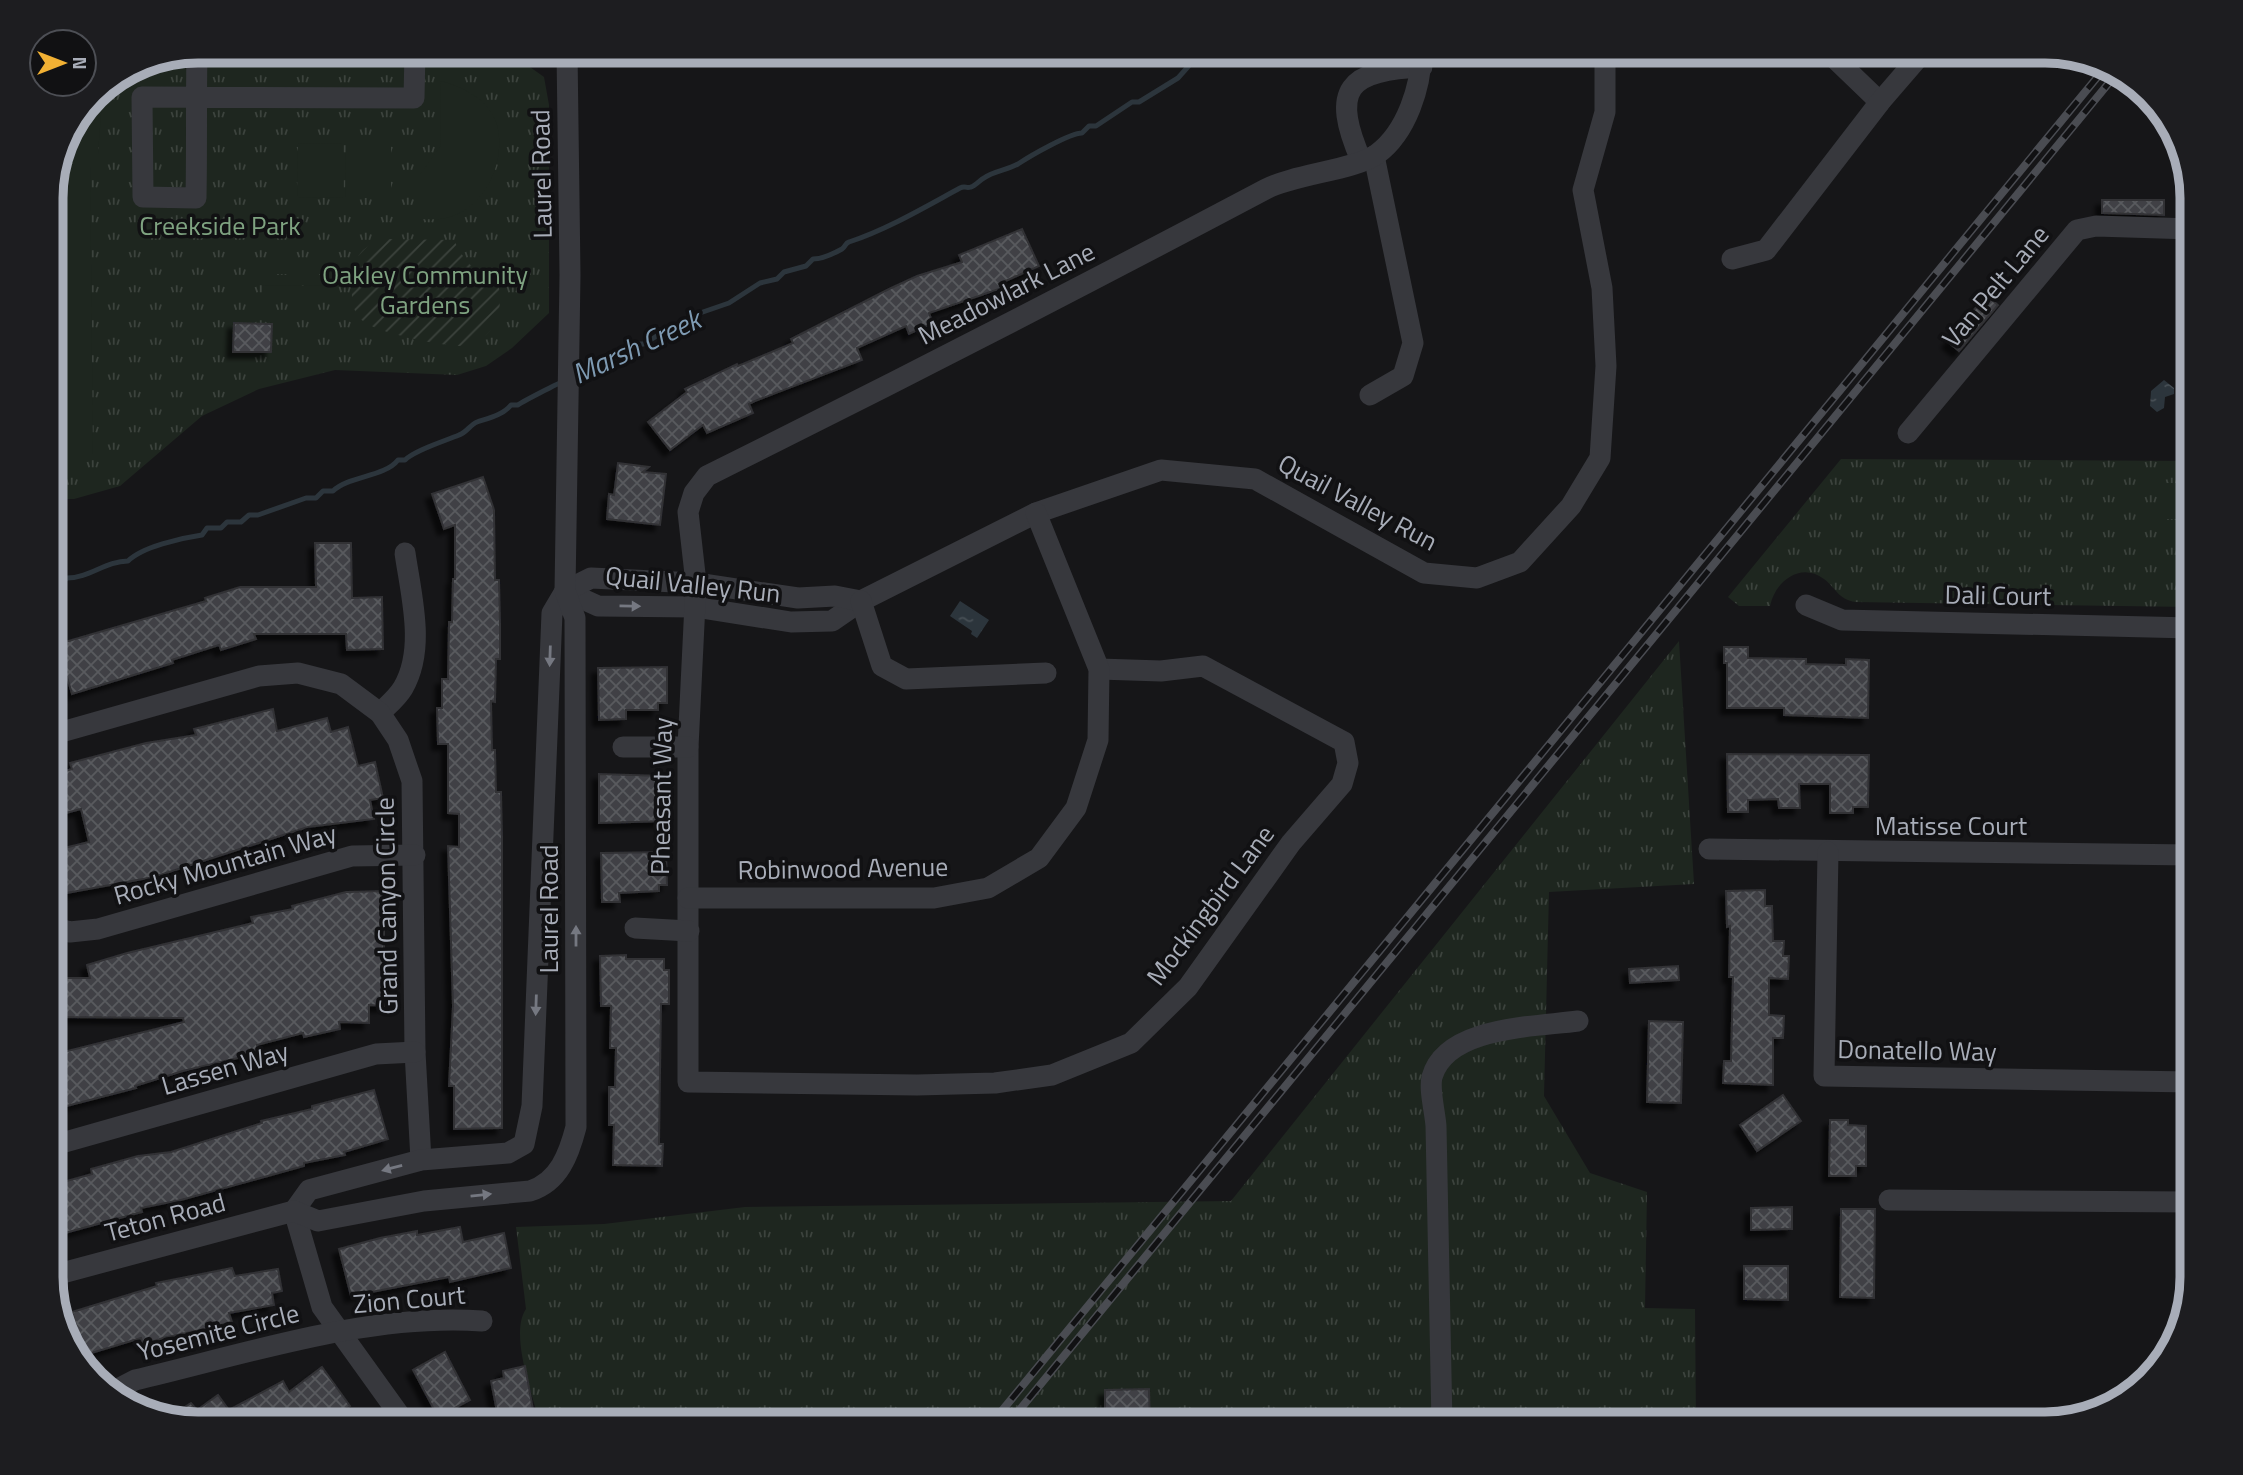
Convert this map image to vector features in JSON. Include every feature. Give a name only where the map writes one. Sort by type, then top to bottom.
[{"type":"street","points":[[197,63],[197,97],[196,198],[143,197],[142,97],[197,97],[414,98],[415,63]]},
{"type":"street","name":"Laurel Road","points":[[512,1192],[543,1187],[555,1177],[570,1150],[576,1127],[575,618],[565,591],[570,323],[567,63]]},
{"type":"street","points":[[1370,395],[1403,376],[1413,344],[1367,158],[1347,127],[1347,100],[1356,84],[1367,74],[1407,63]]},
{"type":"street","points":[[1367,158],[1392,141],[1411,103],[1420,63]]},
{"type":"street","name":"Quail Valley Run","points":[[565,591],[598,606],[695,607],[791,622],[832,621],[861,601],[1036,513],[1161,470],[1255,479],[1424,573],[1477,578],[1520,562],[1571,506],[1600,458],[1606,366],[1602,288],[1583,190],[1605,112],[1605,63]]},
{"type":"street","points":[[1839,63],[1880,102]]},
{"type":"street","points":[[1732,259],[1766,250],[1880,102],[1914,63]]},
{"type":"street","name":"Meadowlark Lane","points":[[688,512],[694,493],[707,476],[1075,291],[1276,184],[1367,158]]},
{"type":"street","name":"Van Pelt Lane","points":[[1908,433],[2077,230],[2096,226],[2180,229]]},
{"type":"street","name":"Pheasant Way","points":[[688,512],[696,583],[688,747],[688,1082]]},
{"type":"street","name":"Robinwood Avenue","points":[[688,898],[934,898],[988,888],[1039,858],[1076,808],[1098,740],[1100,669],[1036,513]]},
{"type":"street","points":[[380,713],[401,691],[411,672],[414,616],[405,553]]},
{"type":"street","name":"Quail Valley Run","points":[[565,591],[591,578],[696,583],[798,597],[835,596],[861,601]]},
{"type":"street","name":"Laurel Road","points":[[421,1160],[508,1153],[524,1144],[530,1125],[552,614],[565,591]]},
{"type":"street","points":[[861,601],[882,666],[906,679],[1046,673]]},
{"type":"street","name":"Dali Court","points":[[1806,605],[1842,620],[2180,628]]},
{"type":"street","name":"Mockingbird Lane","points":[[688,1082],[917,1085],[995,1083],[1052,1075],[1131,1043],[1188,987],[1291,843],[1342,784],[1348,763],[1344,742],[1203,666],[1161,671],[1100,669]]},
{"type":"street","name":"Grand Canyon Circle","points":[[63,732],[259,676],[298,673],[341,684],[380,713],[398,740],[412,781],[415,855],[415,1052],[421,1160]]},
{"type":"street","points":[[622,747],[688,747]]},
{"type":"street","name":"Matisse Court","points":[[1709,849],[2180,855]]},
{"type":"street","name":"Donatello Way","points":[[1828,852],[1824,1076],[2180,1082]]},
{"type":"street","name":"Rocky Mountain Way","points":[[63,930],[71,932],[97,929],[352,856],[415,855]]},
{"type":"street","points":[[635,929],[689,931]]},
{"type":"street","points":[[1442,1412],[1436,1126],[1432,1078],[1447,1051],[1478,1035],[1578,1021]]},
{"type":"street","name":"Lassen Way","points":[[63,1143],[376,1054],[415,1052]]},
{"type":"street","points":[[294,1212],[309,1190],[421,1160]]},
{"type":"street","name":"Teton Road","points":[[63,1273],[294,1212],[318,1221],[424,1201],[512,1192]]},
{"type":"street","points":[[1889,1200],[2180,1202]]},
{"type":"street","name":"Yosemite Circle","points":[[294,1212],[321,1307],[397,1412]]},
{"type":"street","name":"Zion Court","points":[[341,1333],[445,1319],[482,1321]]},
{"type":"street","name":"Yosemite Circle","points":[[121,1387],[135,1380],[312,1337],[341,1333]]},
{"type":"green space","name":"Creekside Park","points":[[198,63],[524,63],[544,77],[549,105],[549,313],[512,348],[486,366],[457,375],[335,370],[259,389],[202,416],[120,486],[74,499],[63,499],[64,180],[77,138],[91,116],[109,96],[146,73],[180,64]]},
{"type":"green space","points":[[441,81],[466,91],[487,107],[496,122],[499,151],[490,180],[483,193],[472,204],[460,213],[446,218],[419,219],[419,176],[440,147]]},
{"type":"green space","points":[[102,104],[98,154],[71,154],[86,123]]},
{"type":"green space","points":[[298,143],[343,144],[343,198],[297,197]]},
{"type":"green space","points":[[346,144],[391,144],[391,198],[345,198]]},
{"type":"green space","points":[[68,164],[90,164],[93,455],[63,455],[63,189]]},
{"type":"green space","name":"Oakley Community Gardens","points":[[385,239],[454,240],[469,264],[480,272],[493,275],[498,284],[499,311],[490,331],[471,344],[457,346],[394,334],[362,320],[352,301],[354,268],[358,256],[366,248]]},
{"type":"green space","points":[[262,265],[338,265],[338,274],[262,274]]},
{"type":"green space","points":[[262,285],[338,286],[338,295],[262,295]]},
{"type":"green space","points":[[1841,459],[2180,461],[2180,607],[1855,602],[1841,596],[1824,579],[1806,572],[1798,573],[1783,582],[1770,606],[1739,606],[1728,597]]},
{"type":"green space","points":[[2164,483],[2180,483],[2180,519],[2164,519]]},
{"type":"green space","points":[[1679,641],[1694,884],[1549,892],[1544,1096],[1590,1173],[1647,1192],[1645,1308],[1695,1309],[1696,1412],[537,1412],[528,1382],[521,1349],[521,1320],[526,1309],[516,1227],[604,1224],[745,1207],[1231,1201]]},
{"type":"water","points":[[2164,380],[2174,388],[2174,394],[2165,397],[2164,408],[2157,412],[2150,406],[2151,391]]},
{"type":"water","points":[[960,601],[989,620],[977,638],[971,634],[972,631],[950,616]]},
{"type":"building","points":[[2102,200],[2164,200],[2164,215],[2102,213]]},
{"type":"building","points":[[1022,229],[1039,266],[999,284],[1002,288],[929,313],[933,323],[909,334],[906,326],[857,348],[862,360],[755,401],[749,404],[753,413],[707,433],[703,425],[670,450],[648,422],[687,392],[685,389],[737,364],[738,366],[793,343],[791,339],[889,289],[917,276],[962,262],[959,255]]},
{"type":"building","points":[[1986,295],[1998,305],[1959,351],[1948,342]]},
{"type":"building","points":[[234,323],[272,324],[271,352],[233,352]]},
{"type":"building","points":[[618,463],[649,467],[643,472],[666,474],[660,525],[607,519],[609,494],[614,495]]},
{"type":"building","points":[[483,477],[494,510],[495,580],[499,580],[500,659],[496,659],[495,702],[491,701],[496,792],[501,792],[502,1128],[454,1129],[454,1086],[449,1086],[453,1006],[448,846],[459,847],[459,814],[448,813],[448,744],[438,744],[437,708],[442,708],[442,679],[448,679],[449,622],[452,622],[455,579],[455,525],[444,529],[432,494]]},
{"type":"building","points":[[315,543],[351,543],[352,598],[382,597],[383,649],[347,650],[346,634],[254,634],[256,639],[221,650],[219,645],[172,660],[173,663],[72,694],[67,677],[63,678],[63,643],[206,601],[205,598],[240,587],[316,587]]},
{"type":"building","points":[[1724,647],[1748,647],[1748,658],[1806,659],[1806,664],[1846,665],[1846,659],[1869,660],[1868,718],[1784,715],[1784,708],[1727,708],[1727,663],[1724,663]]},
{"type":"building","points":[[667,667],[667,703],[658,703],[658,710],[626,710],[626,719],[599,720],[598,668]]},
{"type":"building","points":[[273,709],[277,731],[327,718],[331,732],[348,727],[358,766],[375,762],[383,798],[370,800],[374,819],[308,827],[154,877],[63,894],[63,848],[89,842],[81,809],[63,814],[63,772],[72,769],[70,763],[146,743],[196,735],[194,729]]},
{"type":"building","points":[[1727,754],[1869,755],[1868,807],[1853,807],[1853,813],[1830,813],[1830,784],[1799,784],[1800,808],[1779,808],[1778,799],[1748,800],[1748,812],[1728,812]]},
{"type":"building","points":[[599,774],[663,776],[663,788],[667,787],[668,821],[599,823]]},
{"type":"building","points":[[666,852],[667,885],[659,885],[659,891],[619,893],[620,902],[602,902],[601,853]]},
{"type":"building","points":[[1765,890],[1765,906],[1772,906],[1773,941],[1784,941],[1783,956],[1789,956],[1788,979],[1769,978],[1769,1015],[1784,1016],[1783,1038],[1773,1038],[1773,1085],[1723,1083],[1724,1061],[1731,1061],[1733,977],[1729,977],[1730,926],[1727,927],[1726,891]]},
{"type":"building","points":[[384,891],[384,1006],[369,1005],[369,1023],[339,1022],[340,1029],[304,1037],[303,1033],[257,1045],[259,1053],[183,1071],[135,1086],[136,1088],[63,1107],[63,1052],[184,1022],[183,1018],[63,1017],[63,978],[90,978],[87,965],[253,923],[251,917],[293,909],[292,906],[346,892]]},
{"type":"building","points":[[626,955],[626,959],[664,959],[664,970],[669,970],[669,1004],[661,1004],[659,1144],[663,1144],[662,1166],[613,1165],[614,1125],[609,1125],[609,1087],[615,1087],[616,1048],[610,1048],[611,1006],[601,1006],[600,956]]},
{"type":"building","points":[[1678,966],[1679,980],[1630,983],[1629,969]]},
{"type":"building","points":[[1649,1021],[1683,1022],[1681,1103],[1647,1102]]},
{"type":"building","points":[[374,1090],[388,1139],[344,1152],[345,1155],[304,1163],[304,1166],[181,1200],[141,1208],[142,1212],[65,1233],[63,1182],[92,1174],[91,1169],[138,1156],[171,1152],[262,1123],[261,1121],[312,1109],[312,1106]]},
{"type":"building","points":[[1783,1095],[1801,1121],[1757,1151],[1740,1125]]},
{"type":"building","points":[[1830,1120],[1848,1120],[1848,1125],[1866,1126],[1866,1166],[1856,1166],[1856,1176],[1829,1176]]},
{"type":"building","points":[[1792,1207],[1792,1229],[1751,1230],[1751,1208]]},
{"type":"building","points":[[1841,1209],[1875,1209],[1874,1298],[1840,1297]]},
{"type":"building","points":[[460,1227],[463,1242],[504,1233],[511,1268],[450,1282],[449,1277],[351,1296],[339,1249],[417,1231],[417,1235]]},
{"type":"building","points":[[1744,1266],[1788,1266],[1788,1300],[1744,1299]]},
{"type":"building","points":[[232,1268],[235,1276],[278,1269],[282,1291],[272,1293],[274,1305],[229,1313],[232,1322],[143,1345],[141,1338],[88,1354],[83,1347],[72,1312],[157,1286],[156,1283]]},
{"type":"building","points":[[445,1352],[470,1400],[447,1412],[435,1412],[413,1370]]},
{"type":"building","points":[[525,1366],[533,1412],[497,1412],[491,1381],[504,1378],[503,1371]]},
{"type":"building","points":[[322,1367],[350,1406],[342,1412],[179,1411],[191,1403],[197,1410],[218,1395],[229,1410],[283,1381],[289,1392]]},
{"type":"building","points":[[1149,1389],[1150,1412],[1105,1412],[1105,1390]]},
{"type":"waterway","name":"Marsh Creek","points":[[574,375],[605,365],[635,344],[644,344],[671,327],[678,327],[685,320],[693,320],[700,313],[729,303],[760,283],[777,279],[784,272],[835,253],[848,242],[892,224],[960,188],[973,186],[988,176],[1082,133],[1089,126],[1096,126],[1132,102],[1139,102],[1178,78],[1191,63]]},
{"type":"waterway","name":"Marsh Creek","points":[[63,582],[67,578],[128,561],[143,551],[162,544],[202,535],[207,528],[221,528],[227,522],[241,522],[249,515],[258,515],[306,498],[316,498],[323,491],[333,491],[348,482],[384,470],[398,460],[405,460],[423,449],[461,434],[477,422],[500,414],[511,405],[518,405],[563,382]]},
{"type":"railway","points":[[1001,1412],[2100,74]]},
{"type":"railway","points":[[1018,1412],[2111,80]]}]
